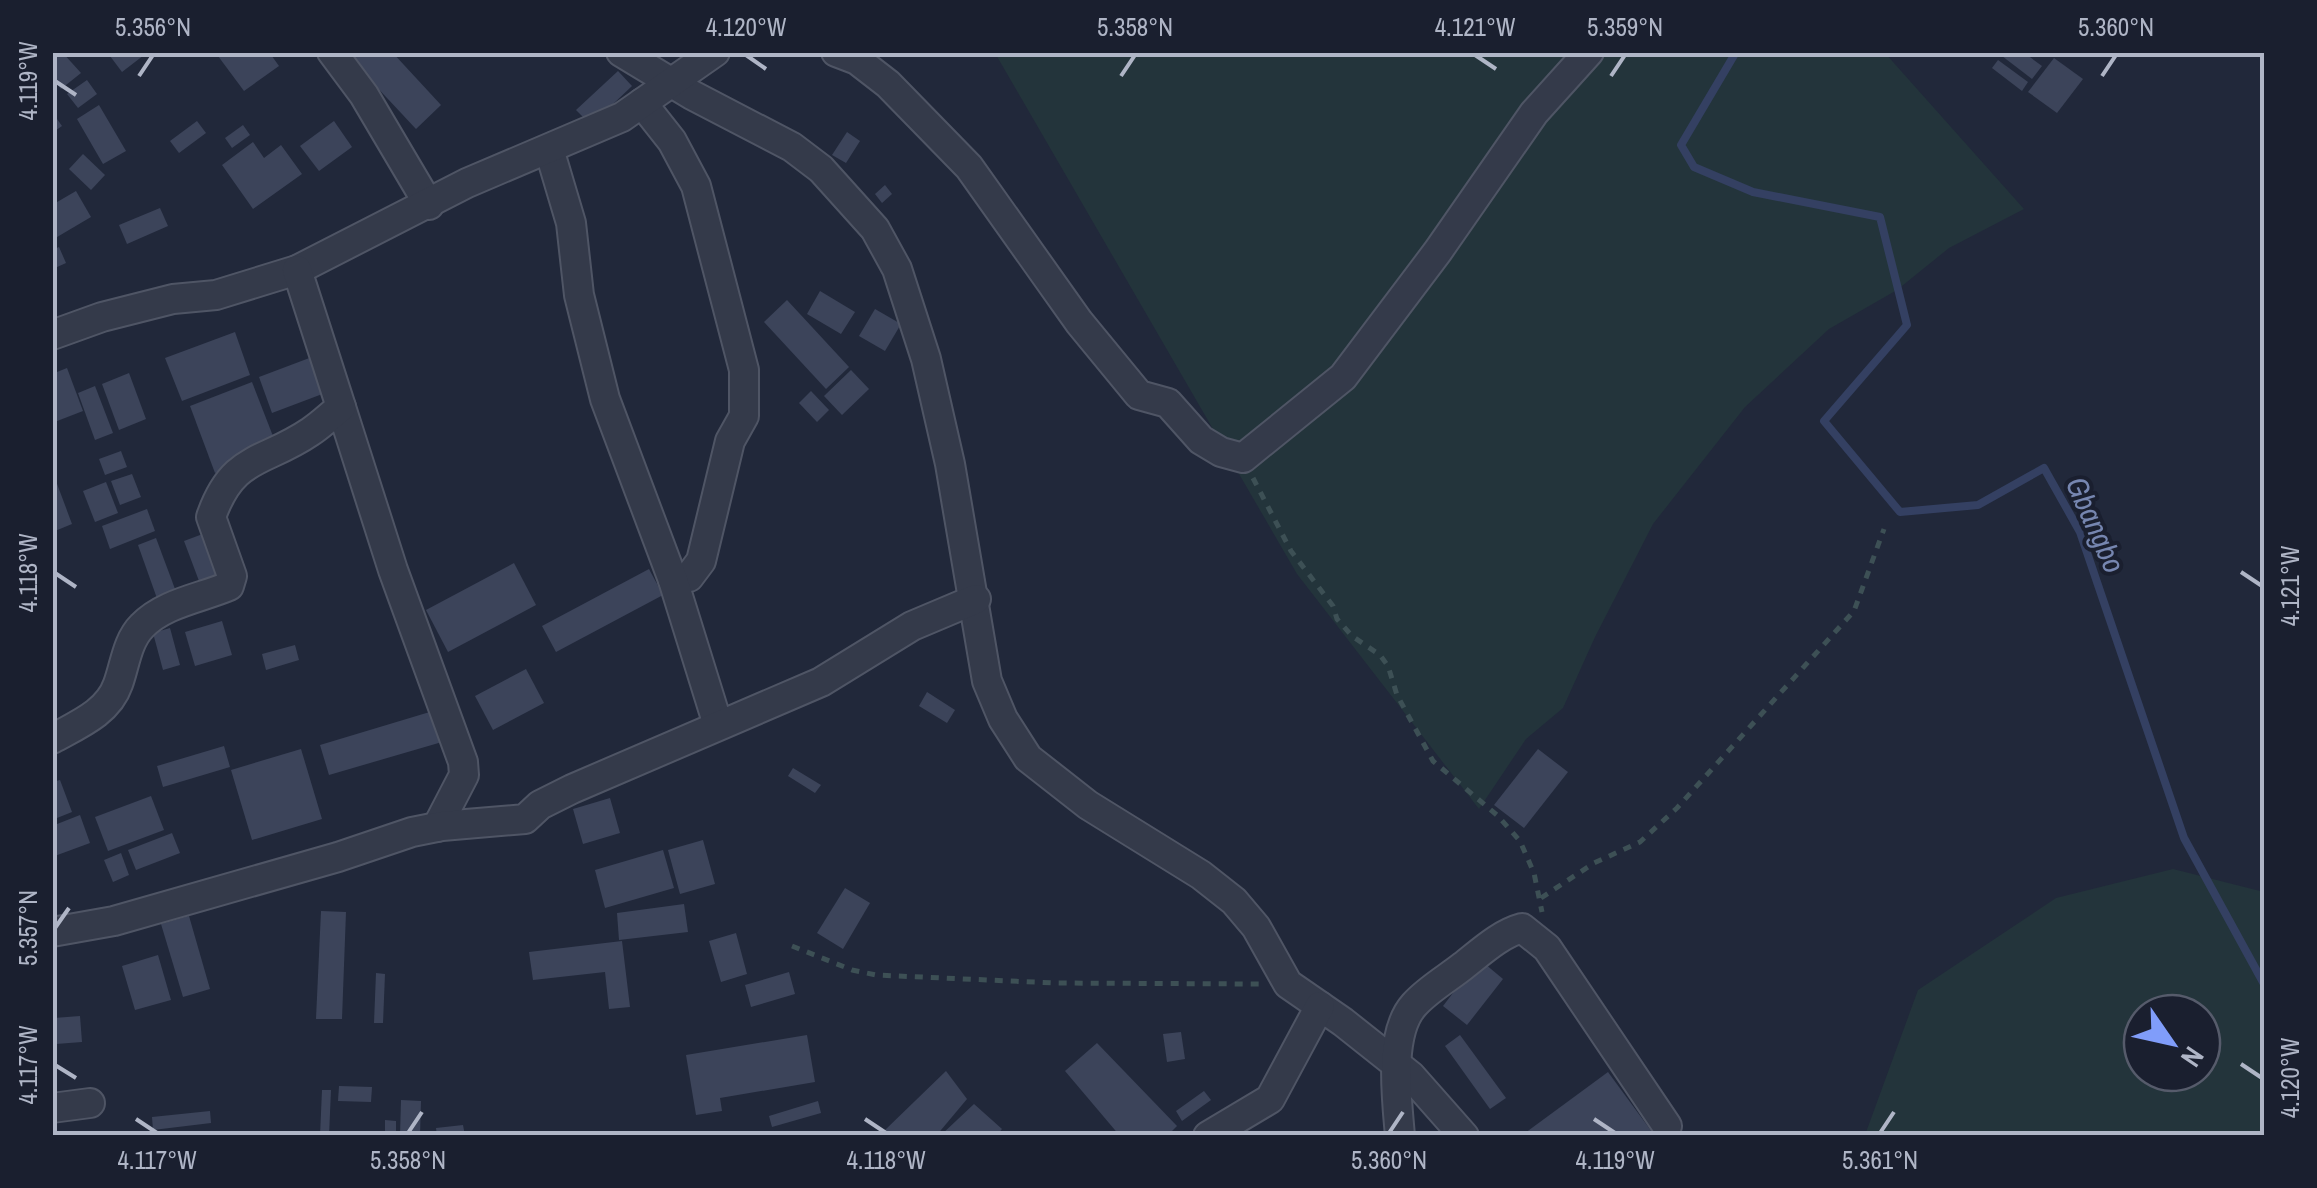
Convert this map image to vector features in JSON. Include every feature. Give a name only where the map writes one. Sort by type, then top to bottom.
[{"type":"street","points":[[332,52],[364,95],[430,205]]},
{"type":"street","points":[[622,52],[792,147],[821,169],[875,230],[897,270],[913,312],[950,464],[976,598],[987,680],[1003,719],[1028,758],[1088,804],[1201,875],[1234,901],[1256,927],[1288,984],[1396,1064],[1464,1136]]},
{"type":"street","points":[[52,334],[102,317],[172,299],[216,295],[297,270],[466,184],[622,117],[715,52]]},
{"type":"street","points":[[836,52],[857,60],[888,84],[969,167],[1079,322],[1139,395],[1168,402],[1201,440],[1221,452],[1243,458],[1344,377],[1534,113],[1589,52]]},
{"type":"street","points":[[642,103],[672,141],[696,186],[744,370],[744,416],[730,442],[702,561],[689,578],[672,580]]},
{"type":"street","points":[[548,149],[571,223],[578,295],[605,399],[672,580],[718,725]]},
{"type":"street","points":[[297,270],[393,570],[464,762],[464,775],[436,827]]},
{"type":"street","points":[[52,739],[95,714],[109,701],[118,686],[130,645],[146,622],[231,582],[211,517],[227,480],[310,433],[341,407]]},
{"type":"street","points":[[52,932],[114,921],[436,827],[525,819],[540,805],[572,789],[821,682],[912,626],[976,598]]},
{"type":"street","points":[[1400,1136],[1396,1064],[1404,1021],[1414,1005],[1482,951],[1510,931],[1522,928],[1547,948],[1668,1126]]},
{"type":"street","points":[[1208,1136],[1270,1099],[1320,1006]]},
{"type":"street","points":[[52,1108],[90,1103]]},
{"type":"path","points":[[1243,458],[1291,551],[1333,606],[1337,619],[1388,666],[1398,695],[1432,761],[1498,816],[1520,841],[1541,898],[1547,948]]},
{"type":"path","points":[[1541,898],[1594,864],[1640,842],[1677,808],[1854,611],[1884,529]]},
{"type":"path","points":[[792,946],[852,970],[876,975],[1055,983],[1288,984]]},
{"type":"shaded area","points":[[995,53],[1885,53],[2024,209],[1949,248],[1897,290],[1829,329],[1745,407],[1653,524],[1563,708],[1526,739],[1479,809],[1297,574]]},
{"type":"shaded area","points":[[2173,869],[2264,892],[2264,1135],[1865,1135],[1918,990],[2056,898]]},
{"type":"building","points":[[62,52],[81,73],[61,89],[52,78],[52,60]]},
{"type":"building","points":[[107,52],[148,52],[122,72]]},
{"type":"building","points":[[223,52],[269,52],[279,66],[244,91],[218,56]]},
{"type":"building","points":[[344,52],[392,52],[441,105],[416,129]]},
{"type":"building","points":[[2004,52],[2023,52],[2042,66],[2032,79],[2002,56]]},
{"type":"building","points":[[2054,58],[2083,79],[2057,113],[2028,92]]},
{"type":"building","points":[[1998,60],[2028,82],[2022,91],[1992,68]]},
{"type":"building","points":[[618,71],[632,86],[591,125],[576,110]]},
{"type":"building","points":[[87,80],[97,94],[78,108],[67,94]]},
{"type":"building","points":[[99,105],[126,151],[103,164],[77,119]]},
{"type":"building","points":[[52,112],[62,126],[52,133]]},
{"type":"building","points":[[197,121],[206,133],[179,153],[170,141]]},
{"type":"building","points":[[334,121],[352,147],[319,171],[300,146]]},
{"type":"building","points":[[243,125],[250,135],[232,148],[225,138]]},
{"type":"building","points":[[847,132],[860,141],[846,163],[832,155]]},
{"type":"building","points":[[253,142],[264,158],[281,145],[302,174],[253,209],[222,165]]},
{"type":"building","points":[[83,154],[105,175],[91,190],[69,169]]},
{"type":"building","points":[[885,185],[892,194],[882,203],[875,194]]},
{"type":"building","points":[[76,191],[91,217],[52,240],[52,205]]},
{"type":"building","points":[[160,208],[168,226],[127,244],[119,225]]},
{"type":"building","points":[[59,247],[66,263],[55,268],[52,250]]},
{"type":"building","points":[[820,291],[855,312],[841,334],[807,314]]},
{"type":"building","points":[[787,300],[849,367],[826,389],[764,322]]},
{"type":"building","points":[[875,309],[901,324],[885,351],[859,336]]},
{"type":"building","points":[[235,332],[250,375],[182,401],[165,358]]},
{"type":"building","points":[[312,357],[325,393],[272,413],[259,377]]},
{"type":"building","points":[[67,368],[83,411],[52,423],[52,374]]},
{"type":"building","points":[[851,370],[869,389],[842,415],[824,396]]},
{"type":"building","points":[[129,373],[146,419],[119,430],[102,384]]},
{"type":"building","points":[[252,382],[278,449],[215,473],[190,406]]},
{"type":"building","points":[[95,386],[113,433],[95,440],[78,393]]},
{"type":"building","points":[[811,391],[829,410],[817,422],[799,403]]},
{"type":"building","points":[[121,451],[127,467],[105,475],[99,459]]},
{"type":"building","points":[[53,473],[72,524],[55,531],[52,525]]},
{"type":"building","points":[[132,474],[141,497],[120,505],[111,481]]},
{"type":"building","points":[[106,482],[118,513],[95,522],[83,491]]},
{"type":"building","points":[[147,509],[155,531],[110,549],[102,526]]},
{"type":"building","points":[[208,532],[226,580],[202,589],[184,541]]},
{"type":"building","points":[[156,538],[178,597],[159,604],[138,545]]},
{"type":"building","points":[[514,563],[536,605],[448,652],[426,610]]},
{"type":"building","points":[[649,569],[663,595],[556,652],[542,626]]},
{"type":"building","points":[[222,621],[232,655],[195,666],[185,632]]},
{"type":"building","points":[[170,628],[180,665],[163,670],[153,633]]},
{"type":"building","points":[[295,645],[299,660],[266,670],[262,654]]},
{"type":"building","points":[[526,669],[544,703],[493,730],[475,696]]},
{"type":"building","points":[[927,692],[955,710],[947,723],[919,706]]},
{"type":"building","points":[[433,711],[442,742],[329,775],[320,745]]},
{"type":"building","points":[[224,746],[230,767],[163,787],[157,766]]},
{"type":"building","points":[[301,749],[322,819],[252,840],[231,770]]},
{"type":"building","points":[[1538,749],[1568,772],[1524,828],[1494,805]]},
{"type":"building","points":[[793,768],[821,785],[815,793],[788,776]]},
{"type":"building","points":[[60,780],[72,812],[52,820],[52,782]]},
{"type":"building","points":[[151,796],[164,830],[108,851],[95,817]]},
{"type":"building","points":[[610,798],[620,833],[583,844],[573,809]]},
{"type":"building","points":[[80,815],[90,843],[52,857],[52,826]]},
{"type":"building","points":[[172,833],[180,853],[136,870],[128,850]]},
{"type":"building","points":[[703,840],[715,884],[680,894],[668,850]]},
{"type":"building","points":[[663,850],[674,888],[605,908],[595,870]]},
{"type":"building","points":[[121,853],[129,875],[113,882],[104,860]]},
{"type":"building","points":[[845,888],[870,903],[843,949],[817,933]]},
{"type":"building","points":[[684,904],[688,932],[619,940],[617,913]]},
{"type":"building","points":[[321,911],[346,912],[342,1019],[316,1019]]},
{"type":"building","points":[[189,916],[210,989],[183,997],[161,924]]},
{"type":"building","points":[[736,933],[747,974],[721,982],[709,941]]},
{"type":"building","points":[[622,941],[630,1007],[609,1009],[605,972],[533,980],[529,952]]},
{"type":"building","points":[[158,955],[171,1000],[135,1010],[122,966]]},
{"type":"building","points":[[1479,959],[1503,979],[1467,1025],[1443,1006]]},
{"type":"building","points":[[789,972],[795,994],[751,1007],[745,985]]},
{"type":"building","points":[[376,973],[385,974],[383,1023],[374,1023]]},
{"type":"building","points":[[80,1016],[82,1042],[56,1044],[54,1018]]},
{"type":"building","points":[[1181,1032],[1185,1059],[1167,1062],[1163,1034]]},
{"type":"building","points":[[807,1035],[815,1082],[720,1098],[722,1111],[696,1115],[686,1055]]},
{"type":"building","points":[[1460,1035],[1506,1098],[1490,1109],[1445,1046]]},
{"type":"building","points":[[1097,1043],[1177,1126],[1167,1136],[1120,1136],[1065,1071]]},
{"type":"building","points":[[946,1071],[967,1099],[936,1136],[888,1136],[884,1131]]},
{"type":"building","points":[[1608,1072],[1652,1132],[1647,1136],[1521,1136]]},
{"type":"building","points":[[339,1086],[372,1087],[371,1102],[338,1101]]},
{"type":"building","points":[[322,1090],[331,1090],[329,1136],[320,1136]]},
{"type":"building","points":[[1204,1091],[1211,1100],[1182,1121],[1176,1111]]},
{"type":"building","points":[[401,1100],[421,1101],[420,1136],[400,1136]]},
{"type":"building","points":[[818,1101],[821,1113],[772,1127],[769,1116]]},
{"type":"building","points":[[974,1104],[1002,1129],[996,1136],[940,1136]]},
{"type":"building","points":[[210,1111],[211,1123],[153,1130],[152,1117]]},
{"type":"building","points":[[385,1120],[396,1121],[396,1136],[385,1136]]},
{"type":"building","points":[[463,1125],[465,1136],[437,1136],[436,1128]]},
{"type":"waterway","name":"Gbangbo","points":[[1736,52],[1681,145],[1694,167],[1753,192],[1880,217],[1907,325],[1824,421],[1900,512],[1978,505],[2044,468],[2080,532],[2184,838],[2264,984]]}]
